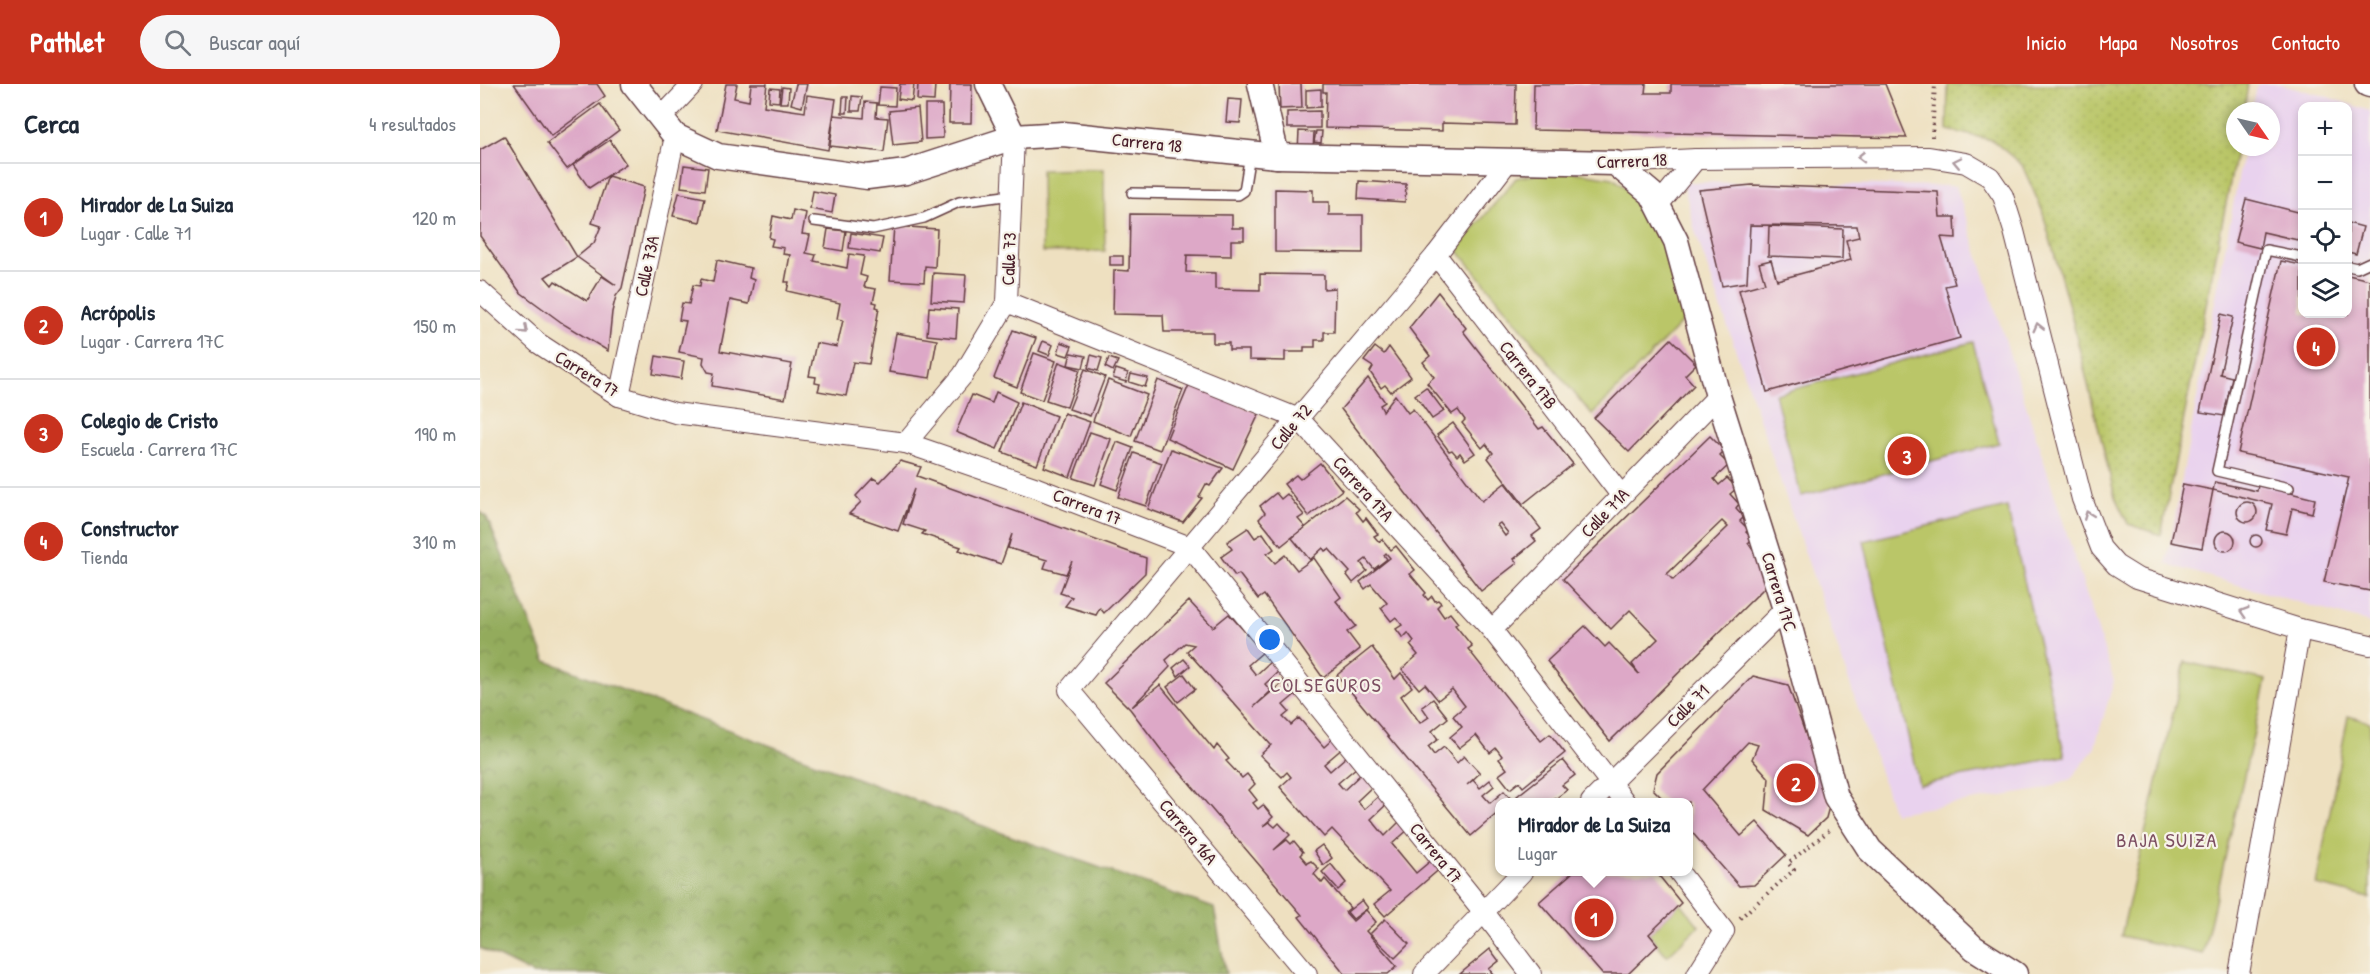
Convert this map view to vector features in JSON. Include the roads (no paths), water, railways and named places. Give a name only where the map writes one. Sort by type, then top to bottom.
[{"type":"street","name":"Carrera 18","points":[[634,84],[668,127],[718,156],[867,177],[906,172],[1014,137],[1063,134],[1278,156],[1615,163],[1696,159],[1924,156],[1966,164],[1990,177],[2004,196],[2082,499],[2101,548],[2116,565],[2137,578],[2300,629],[2370,645]]},
{"type":"street","points":[[668,127],[693,84]]},
{"type":"street","name":"Calle 73","points":[[906,443],[963,375],[1007,302],[1014,137],[988,84]]},
{"type":"street","points":[[1260,84],[1278,156]]},
{"type":"street","name":"Calle 73A","points":[[619,396],[668,127]]},
{"type":"street","name":"Carrera 18","points":[[1659,204],[1696,159]]},
{"type":"street","name":"Calle 72","points":[[1069,690],[1436,255],[1509,160]]},
{"type":"street","name":"Carrera 17C","points":[[1615,163],[1642,184],[1659,204],[1676,241],[1718,396],[1785,609],[1836,797],[1870,850],[2001,971]]},
{"type":"street","name":"Carrera 17B","points":[[1436,255],[1621,495]]},
{"type":"street","name":"Carrera 17","points":[[480,291],[538,343],[619,396],[675,413],[906,443],[1037,488],[1190,546],[1531,974]]},
{"type":"street","name":"Carrera 17A","points":[[1007,302],[1299,419],[1492,630],[1622,798]]},
{"type":"street","name":"Calle 71A","points":[[1492,630],[1718,396]]},
{"type":"street","name":"Calle 71","points":[[1595,798],[1785,609]]},
{"type":"street","points":[[2239,974],[2300,629]]},
{"type":"street","name":"Carrera 16A","points":[[1069,690],[1307,974]]},
{"type":"street","points":[[1424,974],[1518,876]]},
{"type":"street","points":[[1682,876],[1724,931],[1696,974]]},
{"type":"lane","points":[[2368,84],[2370,90]]},
{"type":"lane","points":[[1132,193],[1238,195],[1244,190],[1250,154]]},
{"type":"lane","points":[[814,221],[873,229],[924,218],[958,202],[1012,195]]},
{"type":"lane","points":[[2289,488],[2217,471],[2266,250],[2298,256]]},
{"type":"lane","points":[[2352,267],[2357,268],[2370,262]]},
{"type":"place","name":"Constructor","points":[[2316,347]]},
{"type":"place","name":"Colegio de Cristo","points":[[1907,456]]},
{"type":"place","name":"Acrópolis","points":[[1796,783]]},
{"type":"place","name":"Mirador de La Suiza","points":[[1594,918]]},
{"type":"district","name":"COLSEGUROS","points":[[1326,685]]},
{"type":"district","name":"BAJA SUIZA","points":[[2167,840]]}]
